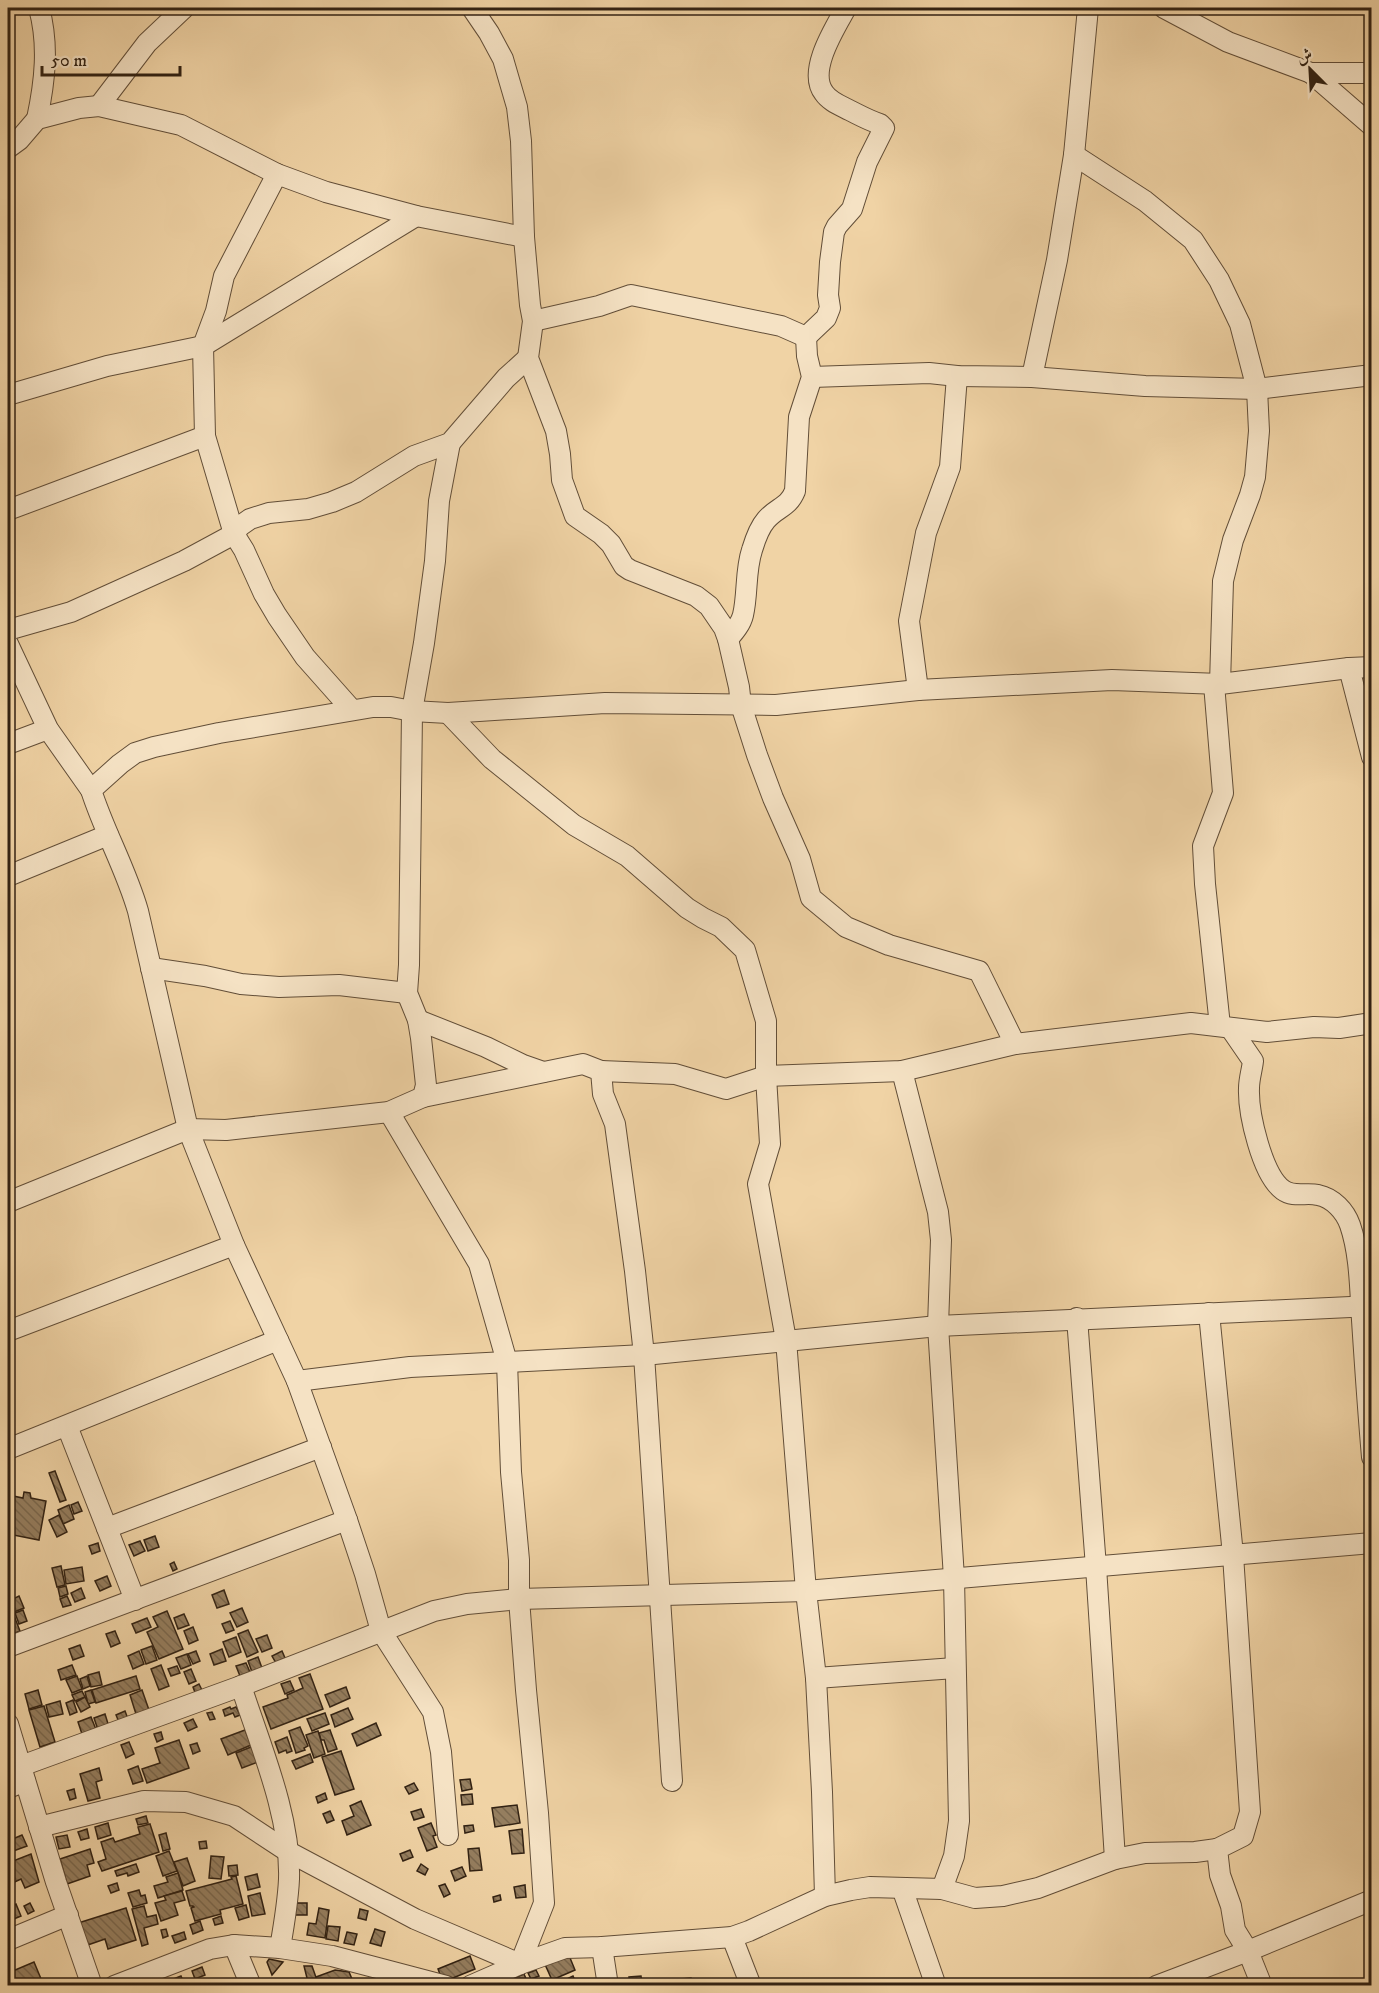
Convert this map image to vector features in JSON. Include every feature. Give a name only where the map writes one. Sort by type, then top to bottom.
[{"type":"street","points":[[8,148],[19,140],[37,119],[46,63],[45,28],[39,8]]},
{"type":"street","points":[[99,106],[147,43],[184,8]]},
{"type":"street","points":[[472,8],[503,59],[517,107],[521,141],[524,237],[533,321],[528,358],[555,431],[561,454],[562,480],[570,507],[575,516],[602,534],[624,566],[696,596],[717,615],[728,639],[741,705],[773,798],[800,859],[811,898],[846,927],[889,945],[980,971],[1015,1044]]},
{"type":"street","points":[[728,639],[743,616],[750,558],[761,526],[791,501],[795,491],[800,417],[812,377],[807,356],[806,337],[826,318],[830,308],[828,295],[834,232],[837,225],[852,209],[867,162],[884,128],[833,102],[824,94],[819,84],[826,48],[846,8]]},
{"type":"street","points":[[1032,377],[1057,260],[1074,154],[1088,8]]},
{"type":"street","points":[[1164,8],[1228,42],[1311,73],[1371,73]]},
{"type":"street","points":[[1311,73],[1371,126]]},
{"type":"street","points":[[37,119],[79,108],[99,106],[181,125],[278,174],[326,192],[416,216],[524,237]]},
{"type":"street","points":[[1074,154],[1145,201],[1193,240],[1219,280],[1240,324],[1257,389],[1259,431],[1255,477],[1233,540],[1223,580],[1217,684],[1223,793],[1203,846],[1204,884],[1226,1027],[1253,1061],[1249,1089],[1252,1122],[1269,1172],[1282,1189],[1293,1194],[1318,1195],[1332,1200],[1343,1211],[1349,1224],[1366,1307],[1371,1457]]},
{"type":"street","points":[[278,174],[224,276],[216,311],[203,346],[205,435],[234,534],[264,594],[305,657],[352,710]]},
{"type":"street","points":[[8,395],[107,366],[203,346],[416,216]]},
{"type":"street","points":[[533,321],[599,306],[631,295],[781,326],[806,337]]},
{"type":"street","points":[[8,630],[71,612],[184,561],[234,534],[250,519],[269,513],[308,509],[348,496],[414,456],[450,443],[506,378],[528,358]]},
{"type":"street","points":[[812,377],[928,373],[957,376],[1032,377],[1145,386],[1257,389],[1371,375]]},
{"type":"street","points":[[918,690],[909,621],[926,533],[950,467],[957,376]]},
{"type":"street","points":[[8,510],[205,435]]},
{"type":"street","points":[[423,1097],[426,1085],[418,1020],[407,993],[412,711],[424,644],[439,501],[450,443]]},
{"type":"street","points":[[8,644],[48,729],[91,790],[131,886],[188,1129],[234,1245],[297,1381],[347,1520],[381,1631],[433,1712],[441,1752],[447,1835]]},
{"type":"street","points":[[91,790],[135,753],[154,747],[352,710],[391,707],[448,714],[605,703],[776,705],[918,690],[1112,680],[1217,684],[1371,667]]},
{"type":"street","points":[[1349,668],[1371,758]]},
{"type":"street","points":[[448,714],[492,759],[574,825],[627,856],[687,908],[721,927],[745,950],[766,1022],[770,1144],[758,1184],[786,1340],[806,1591],[816,1678],[825,1896]]},
{"type":"street","points":[[8,744],[48,729]]},
{"type":"street","points":[[8,876],[108,835]]},
{"type":"street","points":[[150,968],[205,975],[241,984],[279,987],[339,985],[407,993]]},
{"type":"street","points":[[418,1020],[543,1072]]},
{"type":"street","points":[[8,1202],[188,1129],[226,1130],[389,1112],[423,1097],[583,1064],[601,1071],[675,1074],[726,1089],[766,1076],[902,1071],[1015,1044],[1191,1023],[1267,1032],[1314,1027],[1339,1028],[1371,1023]]},
{"type":"street","points":[[601,1071],[603,1094],[615,1124],[644,1355],[672,1781]]},
{"type":"street","points":[[902,1071],[938,1212],[940,1259],[938,1326],[954,1578],[959,1821],[954,1856],[942,1889]]},
{"type":"street","points":[[389,1112],[479,1264],[507,1362],[511,1472],[519,1560],[519,1599],[544,1903],[520,1964]]},
{"type":"street","points":[[8,1331],[234,1245]]},
{"type":"street","points":[[297,1381],[410,1367],[644,1355],[938,1326],[1077,1318],[1366,1307]]},
{"type":"street","points":[[470,1986],[520,1964],[565,1948],[732,1936],[749,1931],[825,1896],[870,1887],[942,1889],[975,1898],[1003,1896],[1038,1888],[1114,1859],[1145,1853],[1217,1849],[1243,1836],[1250,1812],[1233,1555],[1209,1313]]},
{"type":"street","points":[[1077,1318],[1096,1567],[1114,1859]]},
{"type":"street","points":[[8,1449],[278,1340]]},
{"type":"street","points":[[67,1426],[135,1600]]},
{"type":"street","points":[[107,1528],[321,1447]]},
{"type":"street","points":[[8,1647],[347,1520]]},
{"type":"street","points":[[18,1778],[381,1631],[434,1611],[467,1604],[519,1599],[806,1591],[1371,1543]]},
{"type":"street","points":[[816,1678],[955,1668]]},
{"type":"street","points":[[241,1686],[282,1813],[289,1878],[280,1948]]},
{"type":"street","points":[[8,1724],[18,1778],[39,1827],[92,1986]]},
{"type":"street","points":[[39,1827],[144,1801],[186,1802],[234,1816],[287,1851],[415,1919],[520,1964]]},
{"type":"street","points":[[1217,1849],[1220,1875],[1231,1906],[1235,1930],[1248,1951],[1262,1986]]},
{"type":"street","points":[[902,1888],[936,1986]]},
{"type":"street","points":[[1156,1986],[1371,1900]]},
{"type":"street","points":[[8,1940],[68,1915]]},
{"type":"street","points":[[732,1936],[751,1986]]},
{"type":"street","points":[[234,1945],[251,1986]]},
{"type":"street","points":[[114,1986],[210,1949],[234,1945],[280,1948],[332,1956],[446,1986]]},
{"type":"street","points":[[602,1947],[608,1986]]},
{"type":"building","points":[[55,1471],[66,1500],[60,1502],[49,1473]]},
{"type":"building","points":[[24,1492],[30,1493],[31,1498],[46,1501],[39,1540],[8,1534],[8,1495],[23,1498]]},
{"type":"building","points":[[78,1502],[82,1511],[74,1514],[71,1505]]},
{"type":"building","points":[[69,1505],[74,1519],[63,1524],[58,1510]]},
{"type":"building","points":[[59,1515],[67,1532],[57,1537],[49,1520]]},
{"type":"building","points":[[155,1536],[159,1547],[148,1551],[144,1540]]},
{"type":"building","points":[[140,1541],[145,1551],[134,1556],[129,1545]]},
{"type":"building","points":[[98,1543],[100,1551],[92,1554],[89,1546]]},
{"type":"building","points":[[174,1562],[177,1569],[173,1571],[170,1564]]},
{"type":"building","points":[[61,1566],[65,1585],[57,1587],[52,1568]]},
{"type":"building","points":[[82,1567],[84,1581],[66,1584],[64,1570]]},
{"type":"building","points":[[107,1576],[111,1586],[100,1591],[95,1581]]},
{"type":"building","points":[[66,1586],[68,1594],[60,1597],[58,1588]]},
{"type":"building","points":[[81,1588],[85,1598],[75,1602],[71,1593]]},
{"type":"building","points":[[224,1590],[229,1604],[217,1608],[212,1595]]},
{"type":"building","points":[[19,1596],[24,1608],[14,1612],[9,1601]]},
{"type":"building","points":[[67,1596],[71,1605],[63,1607],[60,1599]]},
{"type":"building","points":[[8,1600],[20,1631],[8,1636]]},
{"type":"building","points":[[242,1608],[248,1622],[237,1627],[230,1613]]},
{"type":"building","points":[[23,1610],[27,1621],[19,1624],[15,1613]]},
{"type":"building","points":[[167,1611],[183,1649],[159,1659],[147,1632],[158,1627],[153,1617]]},
{"type":"building","points":[[184,1614],[189,1625],[178,1629],[174,1618]]},
{"type":"building","points":[[147,1618],[151,1627],[136,1633],[132,1624]]},
{"type":"building","points":[[230,1621],[234,1630],[226,1633],[222,1624]]},
{"type":"building","points":[[193,1627],[198,1640],[189,1644],[184,1631]]},
{"type":"building","points":[[248,1630],[258,1652],[247,1657],[238,1634]]},
{"type":"building","points":[[115,1631],[120,1643],[111,1647],[106,1634]]},
{"type":"building","points":[[267,1635],[272,1648],[262,1652],[256,1639]]},
{"type":"building","points":[[236,1637],[241,1652],[229,1657],[223,1642]]},
{"type":"building","points":[[80,1645],[84,1656],[73,1660],[69,1649]]},
{"type":"building","points":[[152,1646],[157,1660],[146,1664],[141,1650]]},
{"type":"building","points":[[222,1649],[226,1661],[214,1665],[210,1654]]},
{"type":"building","points":[[139,1651],[144,1664],[133,1669],[128,1656]]},
{"type":"building","points":[[196,1651],[200,1661],[193,1664],[188,1654]]},
{"type":"building","points":[[282,1651],[285,1658],[276,1663],[272,1656]]},
{"type":"building","points":[[187,1654],[191,1665],[181,1669],[176,1658]]},
{"type":"building","points":[[258,1657],[262,1668],[252,1672],[248,1661]]},
{"type":"building","points":[[246,1663],[250,1672],[240,1676],[236,1666]]},
{"type":"building","points":[[72,1665],[76,1675],[61,1680],[58,1670]]},
{"type":"building","points":[[161,1665],[169,1686],[159,1690],[151,1669]]},
{"type":"building","points":[[177,1666],[180,1673],[171,1676],[168,1669]]},
{"type":"building","points":[[191,1669],[196,1681],[189,1684],[184,1672]]},
{"type":"building","points":[[99,1672],[102,1685],[91,1687],[88,1675]]},
{"type":"building","points":[[310,1674],[323,1709],[271,1729],[263,1707],[288,1698],[287,1695],[303,1688],[299,1678]]},
{"type":"building","points":[[77,1676],[82,1689],[72,1693],[66,1680]]},
{"type":"building","points":[[87,1676],[90,1686],[83,1689],[80,1679]]},
{"type":"building","points":[[136,1676],[140,1689],[96,1703],[92,1690]]},
{"type":"building","points":[[290,1681],[294,1690],[285,1694],[281,1684]]},
{"type":"building","points":[[199,1684],[203,1692],[196,1695],[193,1687]]},
{"type":"building","points":[[346,1687],[350,1698],[330,1707],[325,1695]]},
{"type":"building","points":[[38,1690],[42,1705],[29,1709],[25,1694]]},
{"type":"building","points":[[91,1690],[95,1702],[88,1704],[85,1692]]},
{"type":"building","points":[[142,1690],[149,1710],[136,1714],[130,1695]]},
{"type":"building","points":[[82,1691],[85,1697],[75,1701],[72,1695]]},
{"type":"building","points":[[85,1697],[90,1707],[81,1712],[76,1702]]},
{"type":"building","points":[[73,1700],[77,1712],[70,1715],[66,1703]]},
{"type":"building","points":[[60,1701],[63,1714],[49,1717],[46,1705]]},
{"type":"building","points":[[44,1706],[55,1742],[40,1747],[29,1710]]},
{"type":"building","points":[[230,1707],[231,1709],[236,1707],[240,1715],[235,1717],[233,1713],[225,1716],[223,1710]]},
{"type":"building","points":[[348,1708],[353,1719],[335,1727],[331,1715]]},
{"type":"building","points":[[125,1711],[128,1719],[119,1722],[116,1715]]},
{"type":"building","points":[[212,1712],[215,1719],[210,1720],[207,1713]]},
{"type":"building","points":[[325,1713],[329,1724],[312,1731],[307,1719]]},
{"type":"building","points":[[105,1714],[109,1727],[98,1730],[94,1718]]},
{"type":"building","points":[[91,1717],[97,1732],[83,1737],[78,1722]]},
{"type":"building","points":[[193,1719],[197,1727],[188,1731],[184,1723]]},
{"type":"building","points":[[376,1723],[381,1735],[357,1746],[352,1734]]},
{"type":"building","points":[[300,1727],[308,1746],[304,1748],[305,1750],[296,1753],[289,1731]]},
{"type":"building","points":[[245,1730],[251,1745],[228,1755],[221,1739]]},
{"type":"building","points":[[330,1730],[337,1749],[328,1752],[319,1733]]},
{"type":"building","points":[[318,1731],[325,1754],[314,1758],[306,1735]]},
{"type":"building","points":[[161,1732],[163,1739],[157,1742],[154,1734]]},
{"type":"building","points":[[287,1737],[292,1751],[287,1753],[286,1750],[279,1753],[275,1742]]},
{"type":"building","points":[[179,1740],[189,1768],[147,1783],[142,1769],[160,1763],[155,1748]]},
{"type":"building","points":[[129,1742],[134,1754],[126,1758],[121,1745]]},
{"type":"building","points":[[197,1743],[200,1751],[193,1754],[190,1745]]},
{"type":"building","points":[[251,1747],[258,1762],[242,1768],[236,1753]]},
{"type":"building","points":[[341,1751],[354,1789],[335,1795],[322,1757]]},
{"type":"building","points":[[310,1754],[313,1762],[296,1769],[292,1761]]},
{"type":"building","points":[[138,1766],[143,1781],[133,1784],[128,1770]]},
{"type":"building","points":[[99,1768],[102,1780],[96,1782],[100,1798],[88,1801],[80,1774]]},
{"type":"building","points":[[470,1779],[472,1789],[462,1791],[460,1780]]},
{"type":"building","points":[[414,1783],[418,1790],[409,1794],[405,1787]]},
{"type":"building","points":[[74,1789],[76,1798],[70,1800],[67,1791]]},
{"type":"building","points":[[325,1793],[327,1799],[318,1803],[316,1797]]},
{"type":"building","points":[[472,1794],[473,1804],[462,1805],[461,1795]]},
{"type":"building","points":[[361,1801],[371,1825],[347,1835],[342,1821],[354,1816],[350,1806]]},
{"type":"building","points":[[517,1805],[520,1823],[495,1827],[492,1808]]},
{"type":"building","points":[[421,1809],[424,1817],[414,1820],[411,1812]]},
{"type":"building","points":[[330,1811],[334,1820],[327,1823],[323,1814]]},
{"type":"building","points":[[146,1816],[148,1823],[138,1825],[136,1819]]},
{"type":"building","points":[[108,1823],[111,1835],[98,1839],[95,1827]]},
{"type":"building","points":[[431,1823],[436,1835],[433,1836],[437,1847],[427,1851],[418,1828]]},
{"type":"building","points":[[150,1824],[159,1852],[102,1871],[98,1862],[106,1859],[101,1842],[113,1838],[115,1842],[140,1834],[138,1827]]},
{"type":"building","points":[[473,1825],[474,1831],[465,1833],[464,1826]]},
{"type":"building","points":[[87,1829],[89,1838],[81,1840],[78,1832]]},
{"type":"building","points":[[522,1829],[524,1853],[512,1854],[509,1831]]},
{"type":"building","points":[[166,1833],[170,1849],[163,1851],[159,1835]]},
{"type":"building","points":[[22,1835],[27,1846],[8,1853],[8,1841]]},
{"type":"building","points":[[67,1835],[70,1847],[59,1849],[56,1837]]},
{"type":"building","points":[[206,1841],[207,1848],[200,1849],[199,1842]]},
{"type":"building","points":[[479,1848],[482,1870],[470,1871],[468,1849]]},
{"type":"building","points":[[90,1849],[94,1863],[87,1865],[90,1876],[67,1884],[60,1859]]},
{"type":"building","points":[[410,1850],[413,1857],[403,1861],[400,1854]]},
{"type":"building","points":[[169,1851],[177,1871],[163,1876],[156,1856]]},
{"type":"building","points":[[31,1854],[39,1882],[25,1888],[21,1879],[8,1885],[8,1863]]},
{"type":"building","points":[[211,1856],[224,1857],[221,1879],[209,1878]]},
{"type":"building","points":[[187,1858],[195,1881],[183,1886],[174,1862]]},
{"type":"building","points":[[136,1864],[139,1872],[128,1876],[127,1873],[117,1876],[115,1871]]},
{"type":"building","points":[[421,1864],[428,1869],[425,1875],[417,1871]]},
{"type":"building","points":[[237,1865],[238,1875],[229,1876],[228,1866]]},
{"type":"building","points":[[462,1867],[466,1876],[455,1881],[451,1871]]},
{"type":"building","points":[[178,1873],[183,1890],[158,1898],[154,1886],[168,1882],[166,1877]]},
{"type":"building","points":[[257,1874],[260,1887],[248,1890],[245,1877]]},
{"type":"building","points":[[236,1876],[243,1904],[220,1910],[221,1914],[195,1921],[191,1908],[194,1907],[190,1906],[186,1891]]},
{"type":"building","points":[[117,1883],[119,1890],[111,1893],[108,1886]]},
{"type":"building","points":[[445,1884],[450,1894],[444,1897],[439,1886]]},
{"type":"building","points":[[525,1885],[526,1897],[516,1898],[514,1887]]},
{"type":"building","points":[[139,1890],[141,1896],[145,1895],[147,1903],[133,1907],[128,1893]]},
{"type":"building","points":[[182,1891],[185,1900],[174,1903],[178,1915],[161,1921],[155,1903],[166,1900],[164,1896]]},
{"type":"building","points":[[260,1893],[265,1914],[252,1916],[248,1896]]},
{"type":"building","points":[[500,1895],[501,1900],[494,1902],[493,1897]]},
{"type":"building","points":[[30,1903],[34,1911],[28,1914],[24,1906]]},
{"type":"building","points":[[294,1903],[307,1903],[307,1915],[295,1915]]},
{"type":"building","points":[[16,1904],[21,1916],[9,1921],[8,1908]]},
{"type":"building","points":[[246,1905],[249,1917],[239,1920],[235,1908]]},
{"type":"building","points":[[144,1906],[147,1917],[156,1915],[158,1924],[144,1928],[148,1944],[142,1946],[132,1909]]},
{"type":"building","points":[[126,1908],[136,1940],[108,1949],[105,1939],[82,1947],[75,1924]]},
{"type":"building","points":[[319,1908],[329,1910],[325,1938],[307,1935],[309,1923],[316,1924]]},
{"type":"building","points":[[360,1909],[368,1911],[366,1920],[358,1918]]},
{"type":"building","points":[[221,1916],[223,1923],[215,1925],[213,1919]]},
{"type":"building","points":[[200,1921],[203,1930],[193,1934],[190,1925]]},
{"type":"building","points":[[328,1926],[340,1927],[338,1941],[326,1939]]},
{"type":"building","points":[[166,1929],[168,1936],[163,1938],[161,1930]]},
{"type":"building","points":[[375,1929],[385,1932],[381,1946],[370,1943]]},
{"type":"building","points":[[184,1932],[186,1939],[175,1943],[172,1936]]},
{"type":"building","points":[[347,1932],[357,1934],[354,1945],[344,1943]]},
{"type":"building","points":[[568,1953],[575,1970],[552,1980],[543,1960]]},
{"type":"building","points":[[470,1956],[475,1969],[443,1982],[438,1969]]},
{"type":"building","points":[[269,1959],[283,1962],[272,1975],[267,1962]]},
{"type":"building","points":[[34,1962],[44,1986],[14,1986],[11,1978],[8,1979],[8,1973]]},
{"type":"building","points":[[304,1966],[312,1966],[319,1986],[298,1986],[308,1982]]},
{"type":"building","points":[[202,1967],[205,1975],[195,1979],[192,1971]]},
{"type":"building","points":[[335,1970],[349,1972],[355,1986],[320,1986],[316,1977]]},
{"type":"building","points":[[536,1970],[539,1976],[531,1979],[528,1973]]},
{"type":"building","points":[[524,1974],[529,1986],[499,1986],[499,1984]]},
{"type":"building","points":[[181,1976],[185,1986],[173,1986],[171,1980]]},
{"type":"building","points":[[573,1976],[577,1986],[557,1986],[556,1984]]},
{"type":"building","points":[[641,1976],[642,1984],[655,1982],[656,1986],[622,1986],[630,1984],[629,1977]]},
{"type":"building","points":[[691,1978],[692,1982],[701,1981],[701,1986],[682,1986],[681,1979]]},
{"type":"building","points":[[290,1979],[293,1986],[276,1986],[276,1985]]}]
